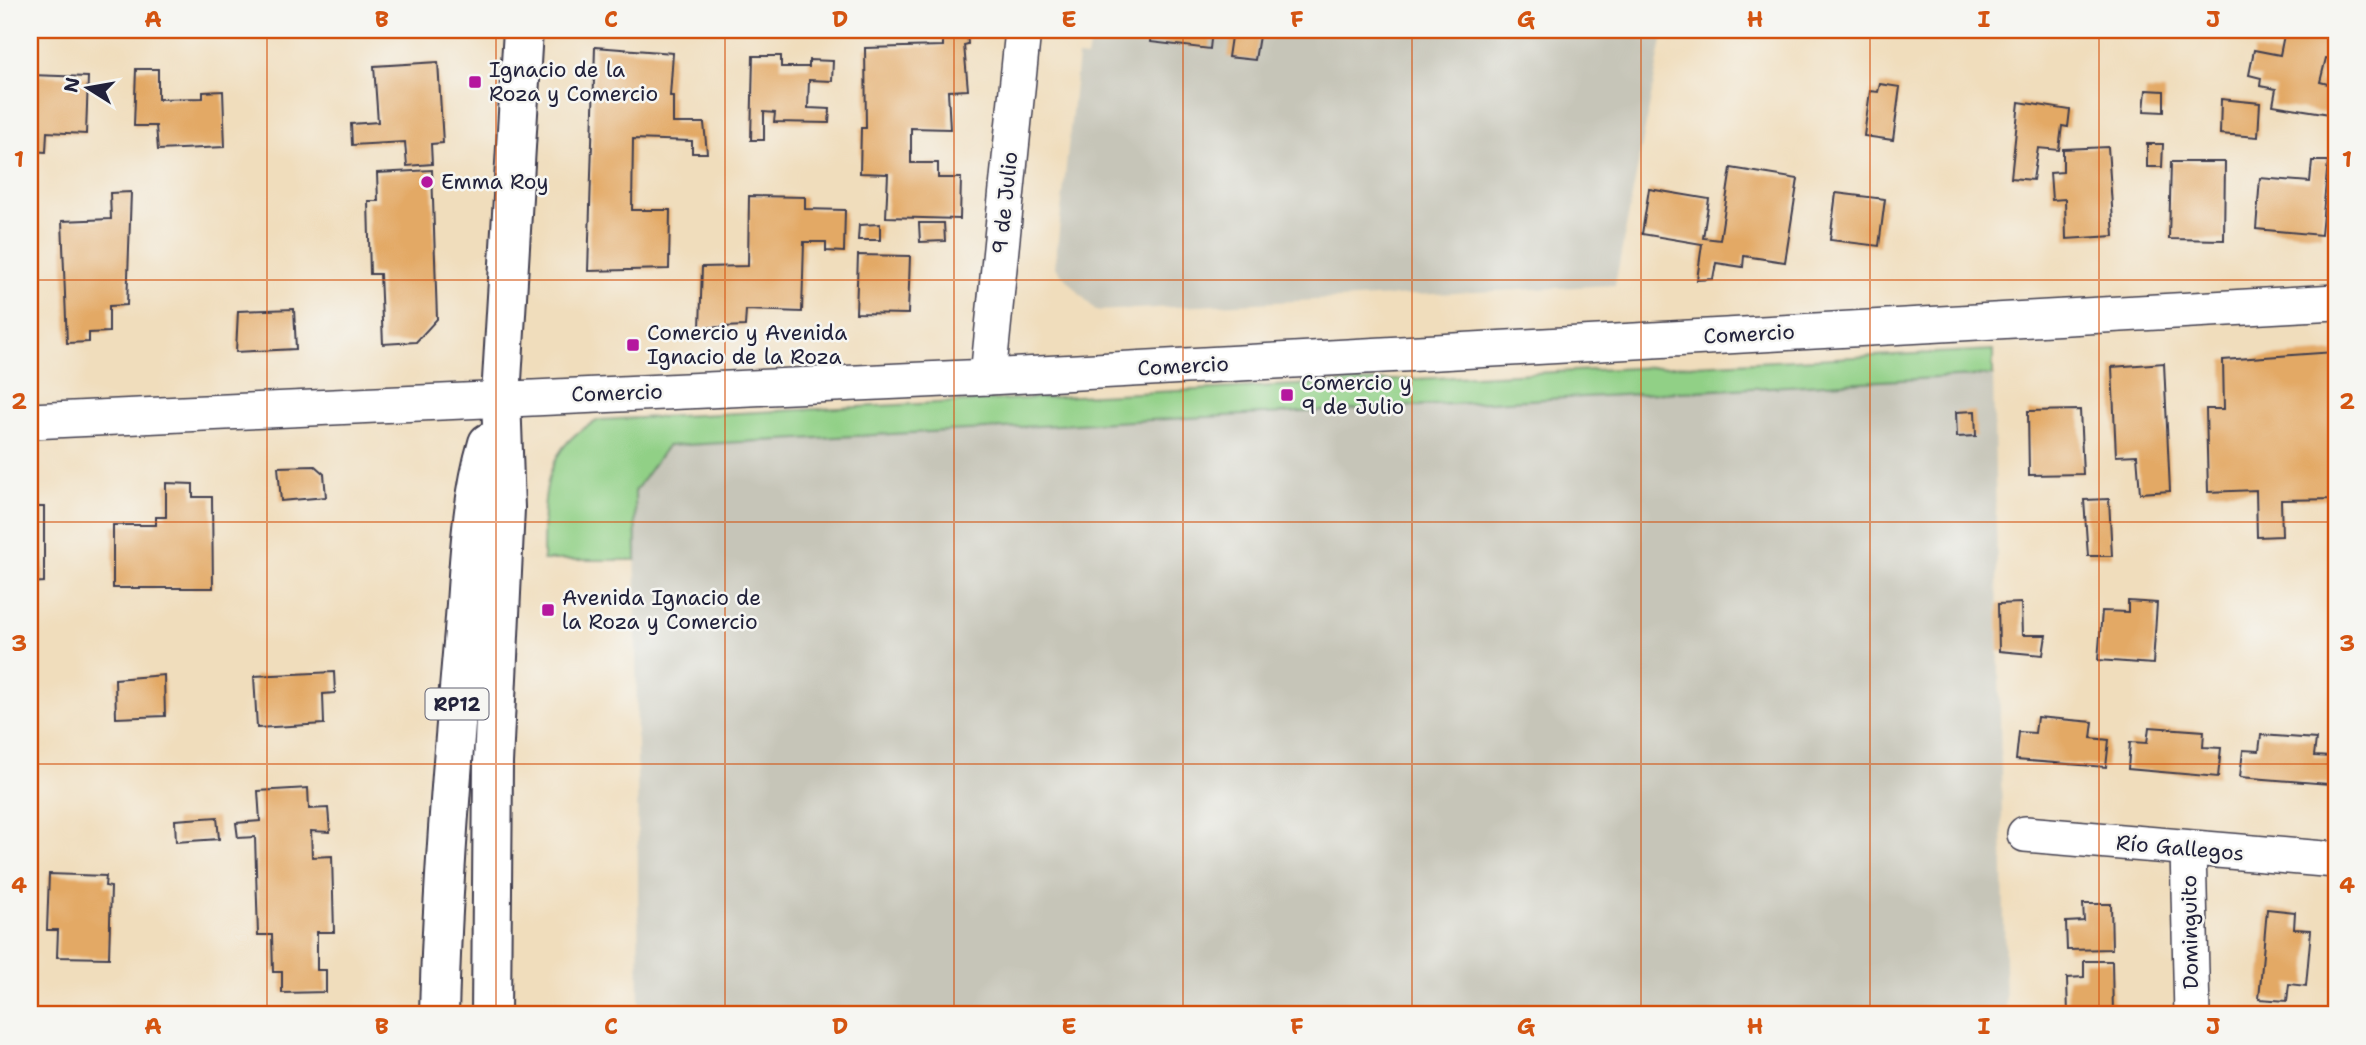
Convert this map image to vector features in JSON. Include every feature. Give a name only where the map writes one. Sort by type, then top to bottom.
[{"type":"main road","name":"RP12","points":[[491,1015],[493,763],[505,508],[501,397],[523,30]]},
{"type":"main road","name":"RP12","points":[[439,1015],[442,903],[471,552],[480,471],[501,397]]},
{"type":"street","name":"9 de Julio","points":[[988,377],[1023,30]]},
{"type":"street","name":"Comercio","points":[[30,421],[501,397],[988,377],[2336,302]]},
{"type":"street","name":"Río Gallegos","points":[[2025,834],[2336,860]]},
{"type":"street","name":"Dominguito","points":[[2188,849],[2192,1015]]},
{"type":"shaded area","points":[[1092,30],[1664,30],[1615,285],[1096,311],[1055,267],[1078,57],[1087,58]]},
{"type":"shaded area","points":[[1993,375],[2006,1015],[639,1015],[635,491],[667,446]]},
{"type":"green space","points":[[1993,350],[1993,375],[667,446],[635,491],[636,560],[543,560],[545,498],[555,461],[565,445],[579,431],[599,420]]},
{"type":"building","points":[[1152,30],[1212,30],[1210,49],[1150,42]]},
{"type":"building","points":[[1232,30],[1260,30],[1255,60],[1228,57]]},
{"type":"building","points":[[2285,30],[2336,30],[2336,60],[2326,58],[2320,82],[2336,86],[2336,115],[2273,105],[2276,89],[2260,86],[2261,78],[2249,75],[2254,50],[2280,55]]},
{"type":"building","points":[[967,32],[968,44],[964,45],[968,90],[948,91],[950,129],[911,128],[911,163],[938,163],[938,178],[961,178],[960,219],[886,217],[888,174],[860,173],[861,128],[866,128],[865,48],[943,46],[943,34]]},
{"type":"building","points":[[595,47],[673,53],[670,96],[673,96],[673,123],[704,123],[707,153],[692,153],[692,141],[633,139],[632,210],[670,210],[669,269],[588,271]]},
{"type":"building","points":[[753,56],[781,56],[781,67],[809,67],[809,60],[833,61],[832,81],[809,80],[808,108],[830,109],[829,123],[774,122],[775,113],[764,112],[764,140],[751,140]]},
{"type":"building","points":[[438,62],[443,143],[431,144],[432,164],[407,166],[405,142],[352,145],[351,124],[378,122],[374,66]]},
{"type":"building","points":[[136,69],[158,69],[158,99],[203,98],[203,92],[223,91],[225,147],[158,150],[156,126],[134,126]]},
{"type":"building","points":[[30,75],[88,77],[86,134],[47,132],[46,152],[30,151]]},
{"type":"building","points":[[1880,84],[1900,87],[1893,140],[1864,136],[1870,91],[1878,92]]},
{"type":"building","points":[[2146,90],[2164,91],[2164,112],[2144,111]]},
{"type":"building","points":[[2221,99],[2260,103],[2258,137],[2220,134]]},
{"type":"building","points":[[2019,102],[2070,110],[2068,127],[2062,126],[2059,150],[2038,148],[2033,180],[2011,178]]},
{"type":"building","points":[[2147,144],[2163,144],[2162,167],[2147,167]]},
{"type":"building","points":[[2108,147],[2114,236],[2066,239],[2065,199],[2052,200],[2050,173],[2063,172],[2063,149]]},
{"type":"building","points":[[2312,161],[2328,161],[2321,235],[2256,229],[2260,178],[2310,182]]},
{"type":"building","points":[[2171,162],[2225,162],[2224,240],[2169,239]]},
{"type":"building","points":[[1731,168],[1798,179],[1785,262],[1744,256],[1743,267],[1716,263],[1713,279],[1697,280],[1702,244],[1642,234],[1649,189],[1709,199],[1703,238],[1720,240]]},
{"type":"building","points":[[432,170],[437,319],[416,342],[383,344],[380,274],[370,274],[368,201],[378,201],[377,173]]},
{"type":"building","points":[[131,192],[127,305],[109,306],[109,332],[89,333],[89,342],[67,343],[62,221],[111,219],[110,193]]},
{"type":"building","points":[[1836,193],[1885,199],[1879,246],[1830,240]]},
{"type":"building","points":[[749,196],[805,197],[805,209],[845,210],[844,252],[826,251],[826,242],[804,242],[802,312],[746,310],[745,326],[700,328],[702,267],[748,266]]},
{"type":"building","points":[[919,223],[944,223],[945,241],[920,242]]},
{"type":"building","points":[[880,224],[880,240],[858,240],[859,225]]},
{"type":"building","points":[[858,255],[910,256],[908,314],[856,313]]},
{"type":"building","points":[[294,309],[296,349],[236,352],[238,311]]},
{"type":"building","points":[[2334,352],[2336,499],[2281,500],[2282,536],[2257,537],[2256,490],[2208,492],[2206,409],[2224,409],[2223,360]]},
{"type":"building","points":[[2164,363],[2170,491],[2140,493],[2137,455],[2116,456],[2112,367]]},
{"type":"building","points":[[2080,410],[2083,474],[2029,475],[2028,411]]},
{"type":"building","points":[[1975,411],[1976,436],[1957,437],[1956,412]]},
{"type":"building","points":[[315,466],[324,474],[326,497],[281,501],[278,467]]},
{"type":"building","points":[[166,483],[193,484],[193,497],[212,497],[213,588],[113,588],[113,525],[156,525],[156,517],[166,517]]},
{"type":"building","points":[[2109,499],[2112,556],[2088,556],[2084,500]]},
{"type":"building","points":[[30,507],[44,507],[44,582],[30,583]]},
{"type":"building","points":[[2128,601],[2157,603],[2153,664],[2098,660],[2102,611],[2128,612]]},
{"type":"building","points":[[2021,603],[2022,635],[2046,635],[2043,655],[1999,651],[1998,604]]},
{"type":"building","points":[[334,672],[335,693],[323,694],[324,724],[257,728],[254,676]]},
{"type":"building","points":[[164,675],[165,716],[116,718],[115,679]]},
{"type":"building","points":[[2037,717],[2093,722],[2091,738],[2109,740],[2106,767],[2016,760],[2019,732],[2035,733]]},
{"type":"building","points":[[2149,727],[2204,731],[2203,747],[2221,748],[2218,777],[2128,769],[2130,742],[2147,743]]},
{"type":"building","points":[[2261,735],[2316,739],[2314,756],[2331,757],[2329,784],[2240,777],[2243,750],[2259,751]]},
{"type":"building","points":[[308,788],[309,809],[328,808],[330,832],[311,831],[312,857],[332,856],[334,932],[317,932],[317,970],[326,970],[326,992],[282,993],[282,972],[273,972],[272,935],[258,935],[255,837],[238,838],[236,823],[260,821],[258,791]]},
{"type":"building","points":[[217,817],[219,839],[176,842],[175,820]]},
{"type":"building","points":[[49,874],[106,876],[105,886],[111,887],[109,958],[57,957],[58,930],[47,930]]},
{"type":"building","points":[[2083,904],[2111,904],[2112,949],[2067,950],[2066,922],[2084,921]]},
{"type":"building","points":[[2267,909],[2295,912],[2294,929],[2311,930],[2306,986],[2289,984],[2287,1001],[2259,999]]},
{"type":"building","points":[[2084,961],[2112,961],[2113,1015],[2068,1015],[2067,978],[2084,977]]},
{"type":"place","name":"Ignacio de la Roza y Comercio","points":[[475,82]]},
{"type":"place","name":"Emma Roy","points":[[427,182]]},
{"type":"place","name":"Comercio y Avenida Ignacio de la Roza","points":[[633,345]]},
{"type":"place","name":"Comercio y 9 de Julio","points":[[1287,395]]},
{"type":"place","name":"Avenida Ignacio de la Roza y Comercio","points":[[548,610]]}]
